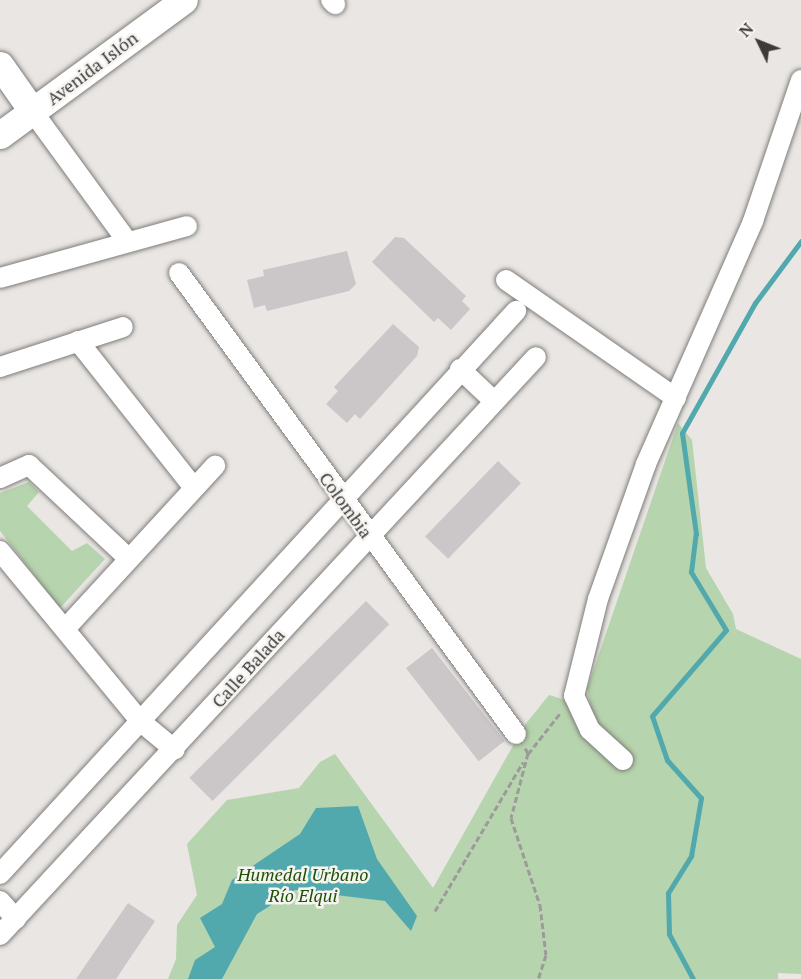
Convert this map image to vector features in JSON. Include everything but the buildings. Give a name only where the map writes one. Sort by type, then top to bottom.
[{"type":"main road","name":"Avenida Islón","points":[[0,135],[183,0]]},
{"type":"main road","points":[[0,64],[33,112]]},
{"type":"street","points":[[623,760],[590,730],[573,696],[607,567],[676,398],[753,221],[801,81]]},
{"type":"street","points":[[33,112],[128,241]]},
{"type":"street","points":[[0,278],[187,226]]},
{"type":"street","name":"Colombia","points":[[179,273],[340,498],[516,734]]},
{"type":"street","points":[[506,280],[676,398]]},
{"type":"street","points":[[0,874],[340,498],[516,312]]},
{"type":"street","points":[[0,367],[123,327]]},
{"type":"street","points":[[78,341],[194,488]]},
{"type":"street","name":"Calle Balada","points":[[0,934],[175,750],[367,534],[536,357]]},
{"type":"street","points":[[460,369],[494,401]]},
{"type":"street","points":[[0,478],[29,465],[129,559]]},
{"type":"street","points":[[65,629],[215,466]]},
{"type":"street","points":[[0,550],[140,721],[175,750]]},
{"type":"street","points":[[0,901],[16,919]]},
{"type":"path","points":[[435,910],[528,753],[573,696]]},
{"type":"path","points":[[516,734],[528,753],[511,818],[540,905],[546,955],[538,979]]},
{"type":"green space","name":"Humedal Urbano Río Elqui","points":[[678,423],[692,440],[706,568],[733,614],[736,629],[801,659],[801,974],[778,973],[778,979],[168,979],[176,959],[177,925],[197,895],[187,844],[227,800],[299,788],[320,762],[335,754],[433,888],[524,726],[549,695],[591,708],[587,689]]},
{"type":"green space","points":[[29,482],[39,492],[27,506],[72,551],[87,543],[105,559],[60,608],[0,531],[0,493]]},
{"type":"water","points":[[358,806],[377,859],[417,916],[411,931],[385,901],[295,890],[257,914],[222,979],[188,979],[195,960],[215,947],[200,918],[222,904],[232,880],[300,834],[316,808]]},
{"type":"waterway","points":[[693,979],[669,934],[668,893],[691,856],[701,798],[667,760],[652,716],[726,630],[691,572],[696,534],[682,433],[755,303],[801,241]]}]
